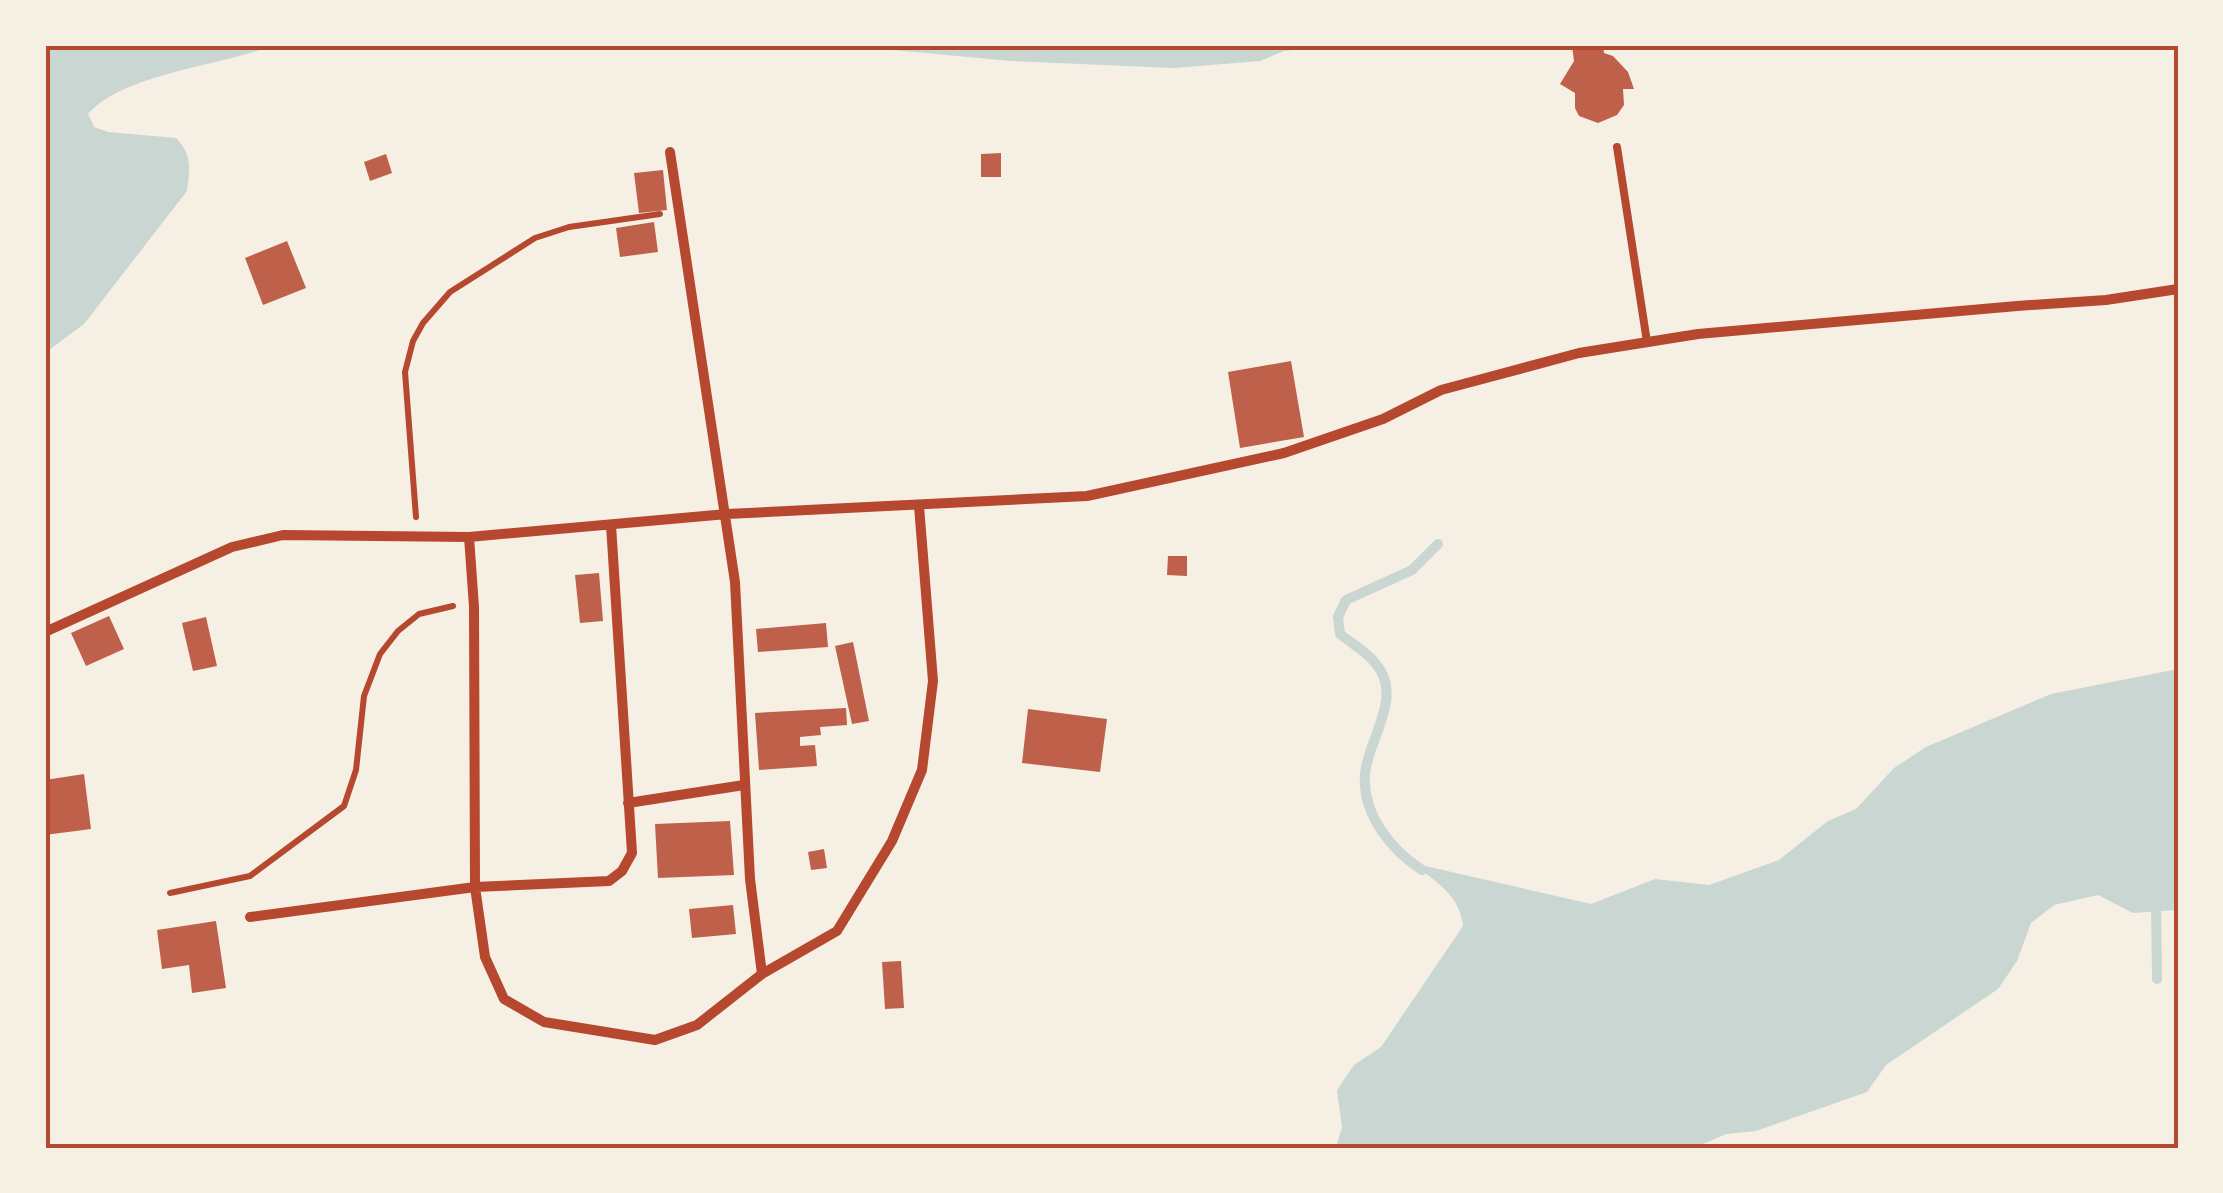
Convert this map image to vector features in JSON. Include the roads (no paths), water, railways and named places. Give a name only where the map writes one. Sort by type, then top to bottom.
[{"type":"street","points":[[670,152],[736,582],[750,879],[762,974]]},
{"type":"street","points":[[45,632],[232,547],[283,536],[469,538],[726,514],[1087,496],[1284,453],[1382,419],[1441,390],[1562,357],[1717,332],[2066,305],[2178,289]]},
{"type":"street","points":[[469,538],[474,608],[475,887],[485,958],[504,999],[544,1022],[655,1040],[697,1025],[762,974],[837,931],[892,841],[922,770],[933,681],[919,506]]},
{"type":"street","points":[[250,917],[475,887],[609,881],[622,871],[632,853],[610,525]]},
{"type":"street","points":[[628,803],[744,784]]},
{"type":"lane","points":[[1618,147],[1647,342]]},
{"type":"waterway","points":[[1422,870],[1381,830],[1368,803],[1367,761],[1387,690],[1376,664],[1340,634],[1338,617],[1346,600],[1412,570],[1438,544]]},
{"type":"waterway","points":[[2156,900],[2157,979]]}]
